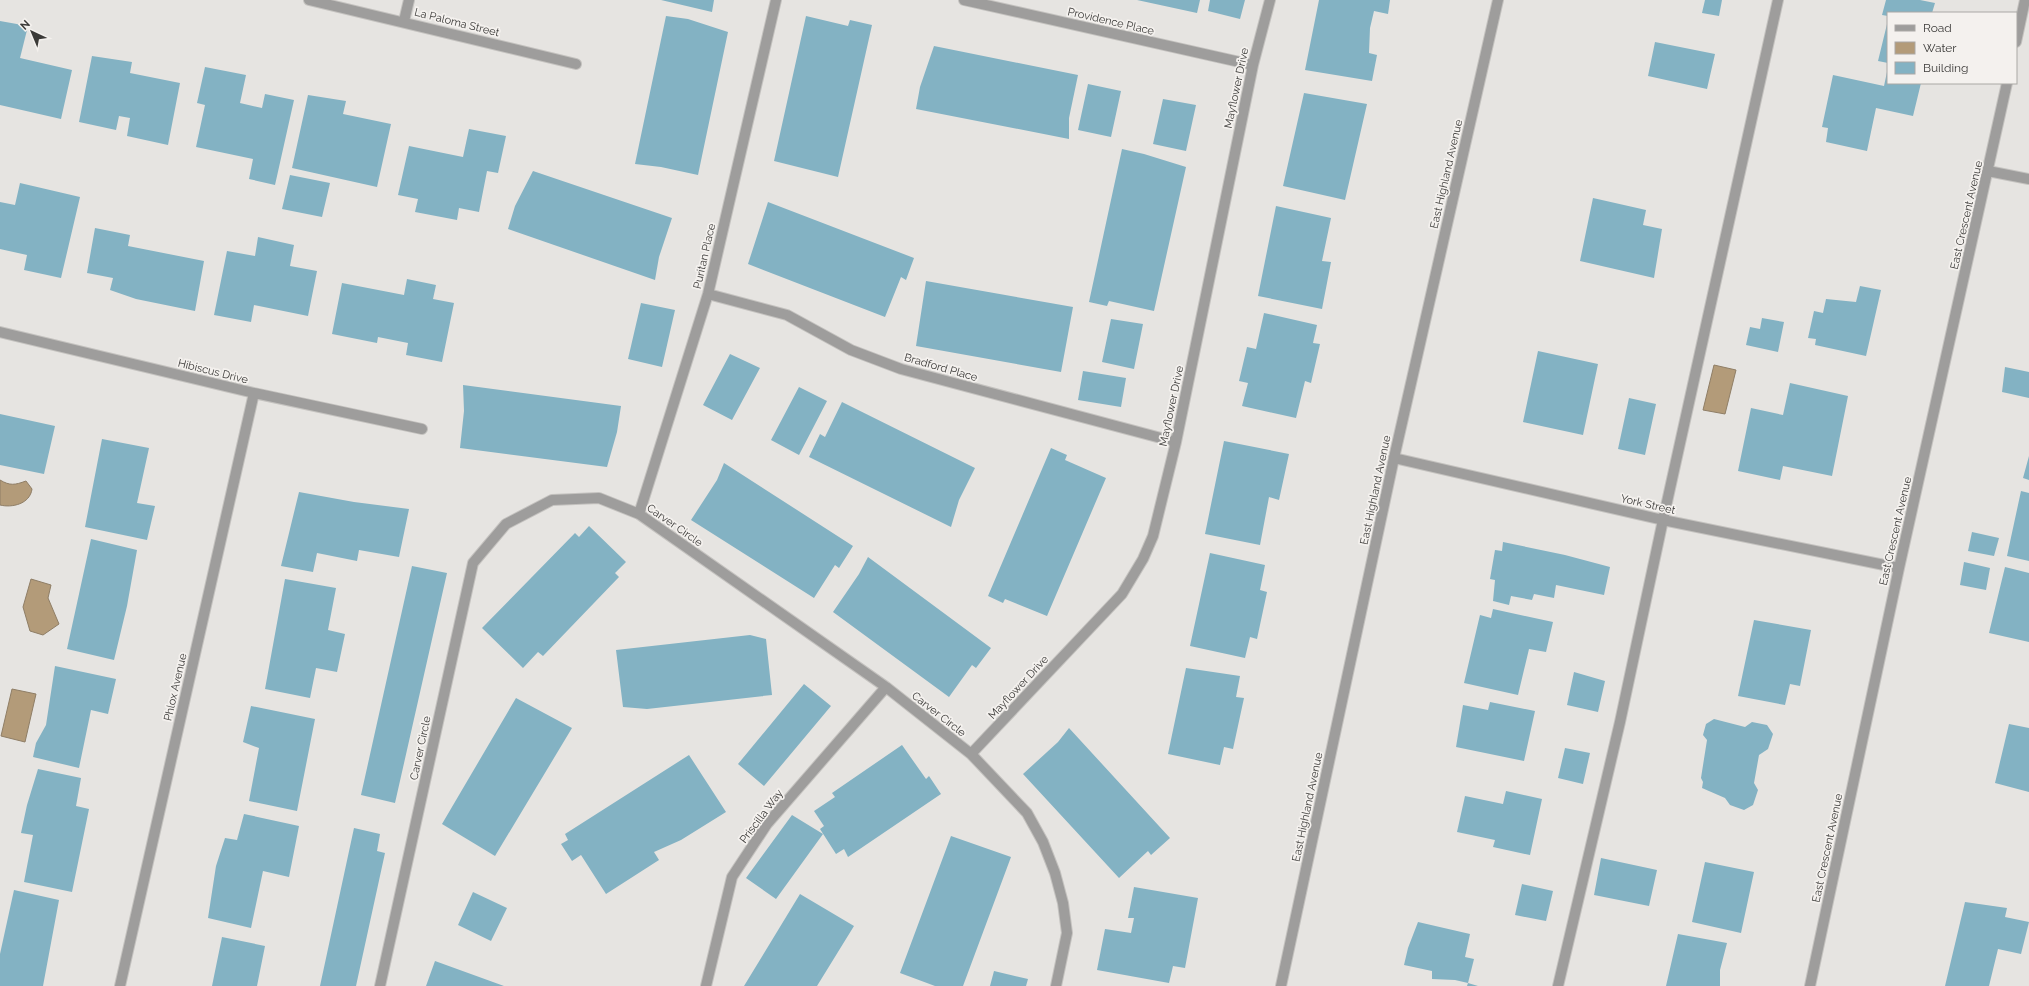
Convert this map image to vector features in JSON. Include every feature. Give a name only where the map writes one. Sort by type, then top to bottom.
[{"type":"street","name":"La Paloma Street","points":[[309,0],[404,21],[576,64]]},
{"type":"street","points":[[404,21],[409,0]]},
{"type":"street","name":"Puritan Place","points":[[639,514],[708,294],[776,0]]},
{"type":"street","name":"Providence Place","points":[[964,0],[1253,65]]},
{"type":"street","name":"Mayflower Drive","points":[[971,754],[1122,594],[1132,579],[1153,536],[1176,442],[1253,65],[1270,0]]},
{"type":"street","name":"East Highland Avenue","points":[[1281,986],[1394,458],[1498,0]]},
{"type":"street","points":[[1558,986],[1620,722],[1778,0]]},
{"type":"street","points":[[2017,37],[2025,0]]},
{"type":"street","name":"East Crescent Avenue","points":[[1810,986],[1899,568],[2007,84]]},
{"type":"street","points":[[1988,171],[2029,179]]},
{"type":"street","name":"Bradford Place","points":[[708,294],[787,316],[851,350],[901,369],[1176,442]]},
{"type":"street","name":"Hibiscus Drive","points":[[0,332],[254,393],[422,429]]},
{"type":"street","name":"Phlox Avenue","points":[[120,986],[254,393]]},
{"type":"street","name":"York Street","points":[[1394,458],[1663,520],[1899,568]]},
{"type":"street","name":"Carver Circle","points":[[380,986],[474,563],[506,524],[552,500],[599,498],[639,514],[886,687],[971,754],[1027,813],[1043,842],[1055,873],[1063,903],[1067,933],[1056,986]]},
{"type":"street","name":"Priscilla Way","points":[[706,986],[732,877],[767,824],[886,687]]},
{"type":"water","points":[[1714,365],[1736,370],[1725,414],[1703,410]]},
{"type":"water","points":[[0,480],[13,484],[26,481],[32,489],[31,494],[20,504],[10,506],[0,505]]},
{"type":"water","points":[[31,579],[51,585],[48,598],[59,624],[43,635],[30,631],[23,607]]},
{"type":"water","points":[[12,689],[36,694],[25,742],[1,736]]},
{"type":"building","points":[[661,0],[714,0],[712,12]]},
{"type":"building","points":[[1137,0],[1200,0],[1197,13]]},
{"type":"building","points":[[1210,0],[1245,0],[1240,19],[1208,11]]},
{"type":"building","points":[[1319,0],[1390,0],[1388,14],[1374,11],[1370,28],[1369,53],[1377,55],[1372,81],[1305,70]]},
{"type":"building","points":[[1705,0],[1722,0],[1719,16],[1702,13]]},
{"type":"building","points":[[1886,0],[1920,0],[1935,3],[1932,12],[1887,12],[1887,16],[1882,15]]},
{"type":"building","points":[[666,16],[688,19],[728,32],[698,175],[661,167],[635,164]]},
{"type":"building","points":[[806,16],[848,26],[850,20],[872,25],[838,177],[774,161]]},
{"type":"building","points":[[0,21],[28,26],[20,58],[72,70],[61,119],[0,105]]},
{"type":"building","points":[[1887,24],[1887,63],[1878,61]]},
{"type":"building","points":[[1655,42],[1715,54],[1707,89],[1648,76]]},
{"type":"building","points":[[934,46],[1078,75],[1069,118],[1069,139],[916,109],[920,87]]},
{"type":"building","points":[[92,56],[132,62],[130,73],[180,83],[168,145],[127,136],[130,118],[119,116],[116,130],[79,122]]},
{"type":"building","points":[[205,67],[246,75],[240,103],[262,108],[265,94],[294,100],[275,185],[249,179],[253,159],[196,147],[205,105],[197,103]]},
{"type":"building","points":[[1887,72],[1887,84],[1921,84],[1913,116],[1876,108],[1867,151],[1826,142],[1828,128],[1822,127],[1833,75],[1884,86]]},
{"type":"building","points":[[1088,84],[1121,91],[1111,137],[1078,130]]},
{"type":"building","points":[[1304,93],[1367,104],[1345,200],[1283,186]]},
{"type":"building","points":[[308,95],[346,101],[343,114],[391,124],[377,187],[292,168]]},
{"type":"building","points":[[1163,99],[1196,105],[1186,151],[1153,144]]},
{"type":"building","points":[[469,129],[506,136],[498,173],[487,171],[479,212],[459,208],[457,220],[415,212],[418,199],[398,195],[409,146],[463,157]]},
{"type":"building","points":[[1122,149],[1186,167],[1154,311],[1109,301],[1107,306],[1089,302]]},
{"type":"building","points":[[533,171],[672,218],[659,257],[655,280],[508,229],[515,206]]},
{"type":"building","points":[[290,175],[330,183],[322,217],[282,209]]},
{"type":"building","points":[[20,183],[80,197],[61,278],[24,270],[27,255],[0,249],[0,202],[15,205]]},
{"type":"building","points":[[1593,198],[1646,210],[1643,225],[1662,229],[1654,278],[1580,261]]},
{"type":"building","points":[[768,202],[914,258],[906,280],[901,277],[885,317],[748,264]]},
{"type":"building","points":[[1276,206],[1331,218],[1322,261],[1331,262],[1322,309],[1258,296]]},
{"type":"building","points":[[95,228],[130,235],[128,246],[204,261],[195,311],[136,299],[110,290],[113,278],[87,273]]},
{"type":"building","points":[[258,237],[294,245],[290,266],[317,271],[308,316],[254,305],[251,322],[214,315],[227,251],[255,256]]},
{"type":"building","points":[[407,279],[436,285],[433,299],[454,303],[442,362],[406,355],[408,343],[378,337],[377,343],[332,334],[342,283],[404,295]]},
{"type":"building","points":[[926,281],[1073,307],[1061,372],[916,346]]},
{"type":"building","points":[[1860,286],[1881,290],[1866,356],[1815,345],[1816,339],[1808,338],[1814,311],[1823,313],[1826,299],[1856,302]]},
{"type":"building","points":[[641,303],[675,310],[662,367],[628,359]]},
{"type":"building","points":[[1264,313],[1317,325],[1313,343],[1320,344],[1311,383],[1305,381],[1296,418],[1242,406],[1248,383],[1239,381],[1247,347],[1256,349]]},
{"type":"building","points":[[1762,318],[1784,322],[1778,352],[1746,345],[1750,327],[1760,329]]},
{"type":"building","points":[[1111,319],[1143,324],[1134,369],[1102,362]]},
{"type":"building","points":[[1538,351],[1598,364],[1583,435],[1523,422]]},
{"type":"building","points":[[730,354],[760,368],[732,420],[703,405]]},
{"type":"building","points":[[2005,367],[2029,372],[2029,398],[2002,392]]},
{"type":"building","points":[[1083,371],[1126,378],[1121,407],[1078,400]]},
{"type":"building","points":[[1790,383],[1848,396],[1832,476],[1783,466],[1780,480],[1738,471],[1751,408],[1783,415]]},
{"type":"building","points":[[463,385],[621,406],[617,432],[607,467],[460,448],[464,411]]},
{"type":"building","points":[[799,387],[827,401],[799,455],[771,440]]},
{"type":"building","points":[[1629,398],[1656,404],[1645,455],[1618,449]]},
{"type":"building","points":[[842,402],[975,468],[959,500],[951,527],[809,457],[820,434],[825,437]]},
{"type":"building","points":[[0,414],[55,426],[44,474],[0,465]]},
{"type":"building","points":[[102,439],[149,448],[137,503],[155,506],[147,540],[85,527]]},
{"type":"building","points":[[1224,441],[1289,454],[1279,500],[1269,497],[1260,545],[1205,534]]},
{"type":"building","points":[[1051,448],[1067,455],[1065,460],[1106,478],[1047,616],[1005,599],[1003,603],[988,596]]},
{"type":"building","points":[[2029,456],[2029,480],[2023,478]]},
{"type":"building","points":[[724,463],[853,546],[839,568],[835,565],[814,598],[691,520],[717,480]]},
{"type":"building","points":[[2021,491],[2029,493],[2029,561],[2007,556]]},
{"type":"building","points":[[299,492],[354,502],[409,509],[399,557],[359,550],[357,561],[317,553],[313,572],[281,566]]},
{"type":"building","points":[[589,526],[626,562],[615,573],[619,577],[543,656],[538,652],[523,668],[482,628],[575,533],[579,537]]},
{"type":"building","points":[[1972,532],[1999,538],[1994,556],[1968,551]]},
{"type":"building","points":[[91,539],[137,550],[127,606],[114,660],[67,649]]},
{"type":"building","points":[[1503,542],[1565,555],[1610,567],[1604,595],[1556,585],[1554,598],[1534,594],[1532,600],[1511,596],[1509,605],[1493,601],[1495,580],[1490,579],[1495,550],[1502,551]]},
{"type":"building","points":[[1210,553],[1265,565],[1260,590],[1267,592],[1257,639],[1250,637],[1245,658],[1190,646]]},
{"type":"building","points":[[868,557],[991,648],[976,668],[972,665],[949,697],[833,612],[859,574]]},
{"type":"building","points":[[1964,562],[1990,568],[1986,590],[1960,585]]},
{"type":"building","points":[[412,566],[447,573],[395,803],[361,795]]},
{"type":"building","points":[[2005,567],[2029,573],[2029,642],[1989,633]]},
{"type":"building","points":[[285,579],[336,588],[328,630],[345,634],[337,672],[316,668],[310,698],[265,689]]},
{"type":"building","points":[[1493,609],[1553,622],[1546,652],[1529,649],[1518,695],[1464,683],[1480,615],[1491,618]]},
{"type":"building","points":[[1754,620],[1811,630],[1800,686],[1790,684],[1785,705],[1738,696]]},
{"type":"building","points":[[750,635],[766,639],[772,695],[647,709],[623,707],[616,650]]},
{"type":"building","points":[[55,666],[116,679],[108,714],[91,710],[79,768],[33,757],[36,743],[46,725]]},
{"type":"building","points":[[1186,668],[1240,676],[1236,697],[1244,698],[1233,749],[1224,747],[1220,765],[1168,754]]},
{"type":"building","points":[[1574,672],[1605,681],[1598,712],[1567,705]]},
{"type":"building","points":[[804,684],[831,706],[764,786],[738,764]]},
{"type":"building","points":[[516,698],[572,728],[495,856],[442,824]]},
{"type":"building","points":[[1490,702],[1535,711],[1524,761],[1456,747],[1463,705],[1488,710]]},
{"type":"building","points":[[251,706],[315,719],[297,811],[249,801],[259,748],[243,742]]},
{"type":"building","points":[[1714,719],[1745,727],[1752,722],[1767,725],[1773,734],[1768,749],[1759,755],[1754,783],[1758,790],[1753,805],[1744,810],[1730,805],[1725,798],[1702,788],[1703,782],[1701,778],[1707,740],[1703,735],[1706,724]]},
{"type":"building","points":[[2009,724],[2029,728],[2029,792],[1995,783]]},
{"type":"building","points":[[1069,728],[1170,838],[1151,855],[1148,851],[1119,878],[1023,774],[1058,742]]},
{"type":"building","points":[[902,745],[926,779],[929,776],[941,794],[848,857],[844,849],[836,854],[820,829],[824,826],[814,811],[835,797],[832,793]]},
{"type":"building","points":[[1565,748],[1590,753],[1583,784],[1558,778]]},
{"type":"building","points":[[689,755],[726,812],[681,840],[654,852],[659,860],[606,894],[581,855],[572,861],[561,844],[568,840],[565,834]]},
{"type":"building","points":[[38,769],[81,778],[76,806],[89,809],[72,892],[24,882],[33,835],[21,833],[27,805]]},
{"type":"building","points":[[1506,791],[1542,799],[1530,855],[1493,847],[1495,840],[1457,832],[1465,796],[1503,804]]},
{"type":"building","points":[[244,814],[299,826],[289,877],[263,871],[251,928],[208,918],[216,866],[225,838],[237,840]]},
{"type":"building","points":[[792,815],[823,834],[776,899],[746,878]]},
{"type":"building","points":[[354,828],[380,834],[377,851],[385,853],[356,986],[320,986]]},
{"type":"building","points":[[951,836],[1011,857],[963,986],[935,986],[900,973]]},
{"type":"building","points":[[1601,858],[1657,870],[1649,906],[1594,895]]},
{"type":"building","points":[[1705,862],[1754,872],[1741,933],[1692,922]]},
{"type":"building","points":[[1522,884],[1553,891],[1546,921],[1515,915]]},
{"type":"building","points":[[1134,887],[1198,898],[1185,968],[1173,966],[1169,983],[1097,970],[1105,929],[1131,933],[1134,918],[1128,918]]},
{"type":"building","points":[[14,890],[59,900],[43,986],[0,986],[0,954]]},
{"type":"building","points":[[473,892],[507,908],[491,941],[458,925]]},
{"type":"building","points":[[800,894],[854,926],[817,986],[744,986]]},
{"type":"building","points":[[1965,902],[2007,908],[2005,917],[2029,922],[2021,954],[1998,949],[1989,986],[1945,986]]},
{"type":"building","points":[[1418,922],[1470,934],[1465,957],[1474,959],[1468,983],[1455,980],[1432,979],[1432,971],[1404,965],[1408,948]]},
{"type":"building","points":[[1678,934],[1727,943],[1720,970],[1720,986],[1666,986]]},
{"type":"building","points":[[222,937],[265,946],[257,986],[212,986]]},
{"type":"building","points":[[435,961],[504,986],[426,986]]},
{"type":"building","points":[[994,971],[1028,979],[1026,986],[990,986]]},
{"type":"building","points":[[1468,983],[1478,986],[1467,986]]}]
